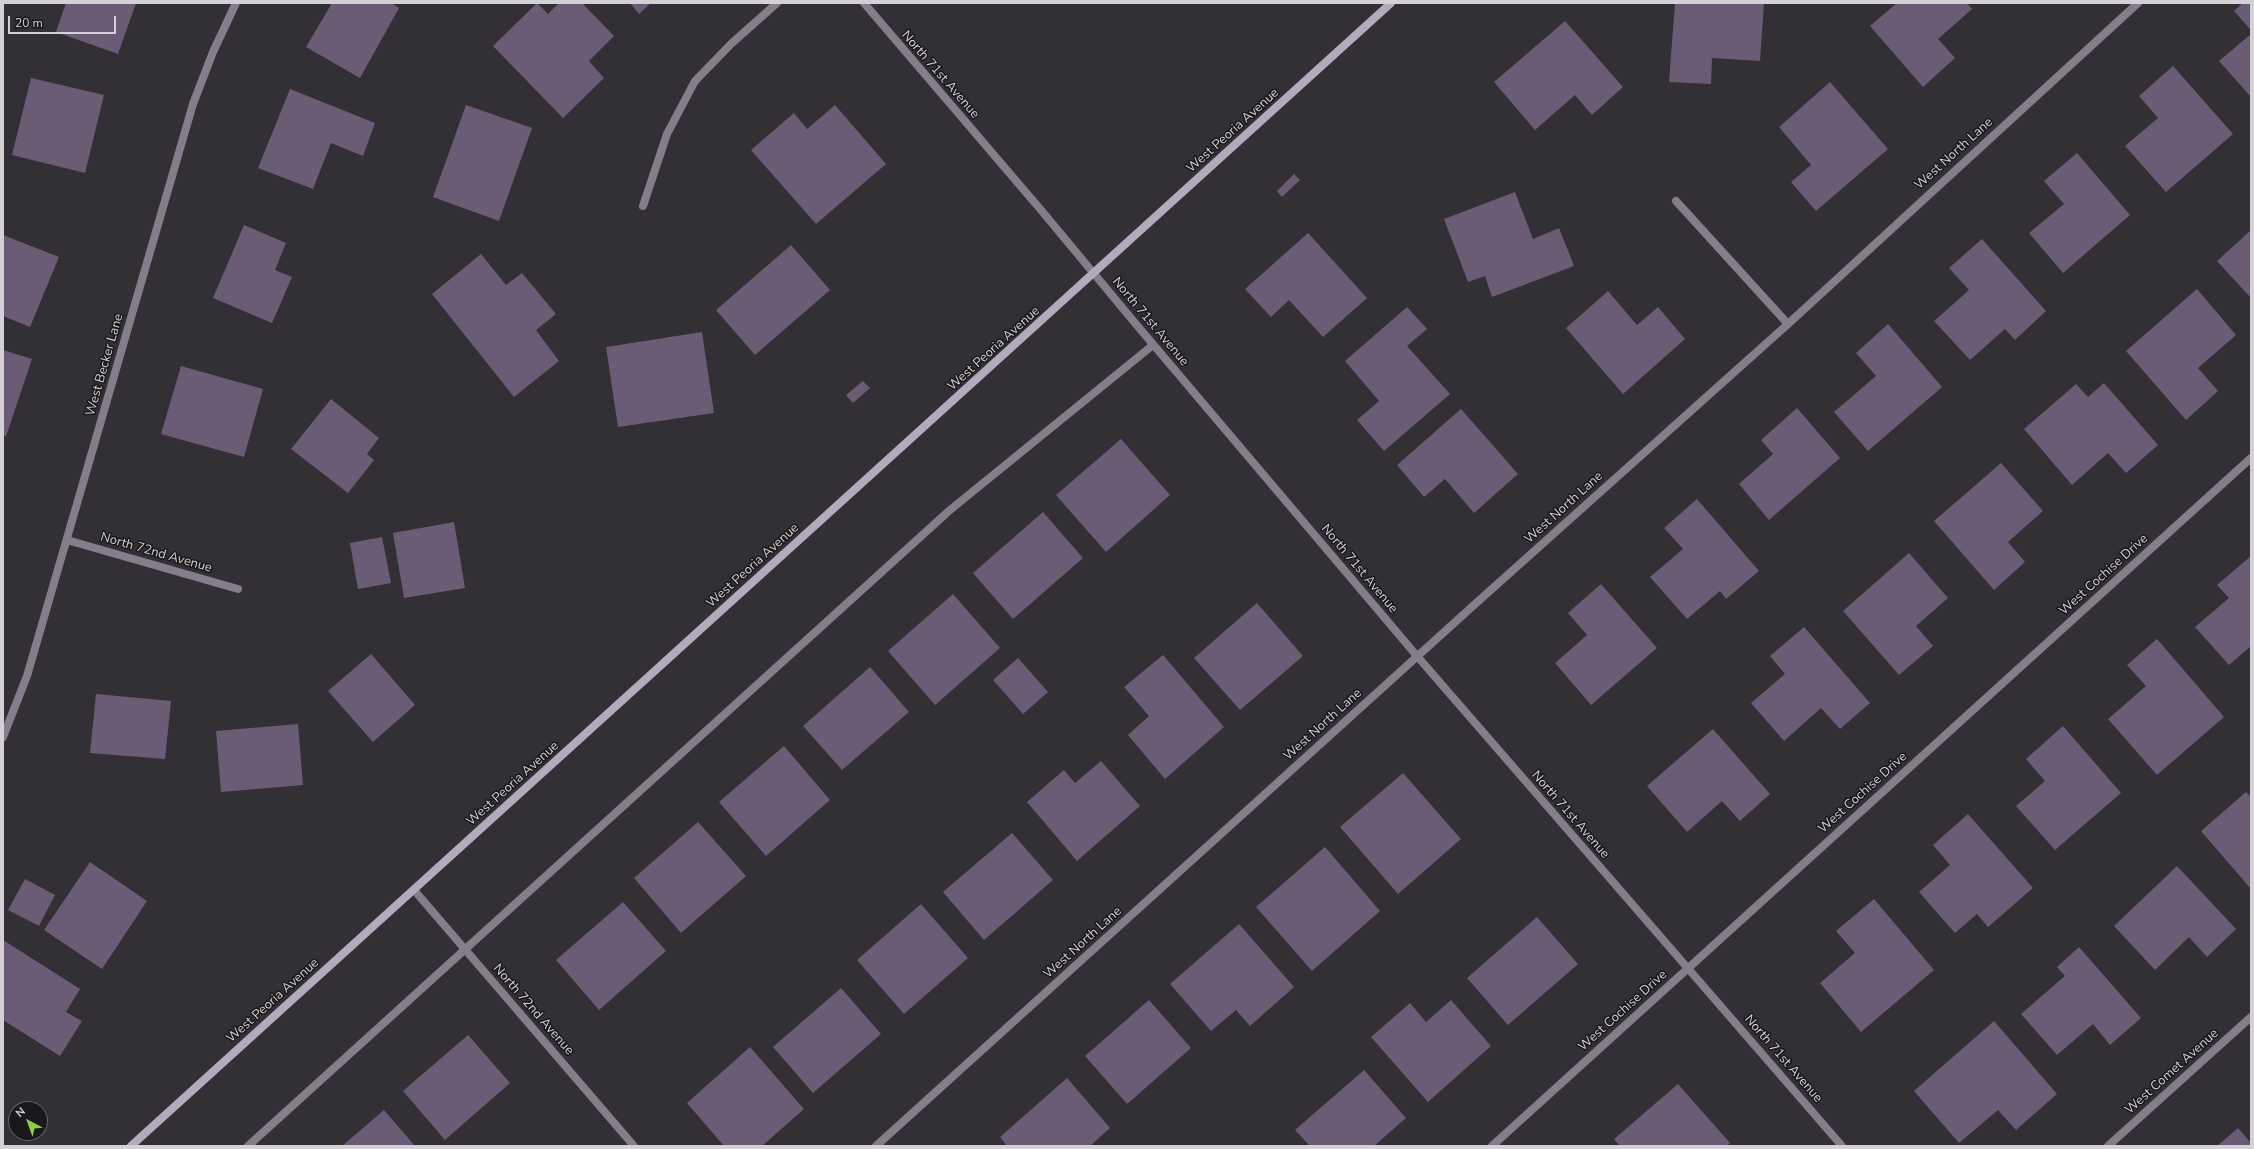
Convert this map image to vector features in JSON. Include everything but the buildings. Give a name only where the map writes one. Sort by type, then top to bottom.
[{"type":"main road","name":"West Peoria Avenue","points":[[131,1146],[1391,3]]},
{"type":"street","name":"West Becker Lane","points":[[3,737],[27,676],[193,104],[213,52],[236,3]]},
{"type":"street","points":[[643,206],[667,134],[695,82],[732,43],[777,3]]},
{"type":"street","name":"North 71st Avenue","points":[[864,3],[1041,210],[1153,345],[1417,656],[1842,1146]]},
{"type":"street","name":"West North Lane","points":[[876,1146],[1417,656],[1788,324],[2138,3]]},
{"type":"street","points":[[1676,201],[1788,324]]},
{"type":"street","points":[[248,1146],[950,510],[1153,345]]},
{"type":"street","name":"West Cochise Drive","points":[[1492,1146],[2251,458]]},
{"type":"street","name":"North 72nd Avenue","points":[[67,540],[238,588]]},
{"type":"street","name":"North 72nd Avenue","points":[[414,890],[634,1146]]},
{"type":"street","name":"West Comet Avenue","points":[[2108,1146],[2251,1017]]}]
